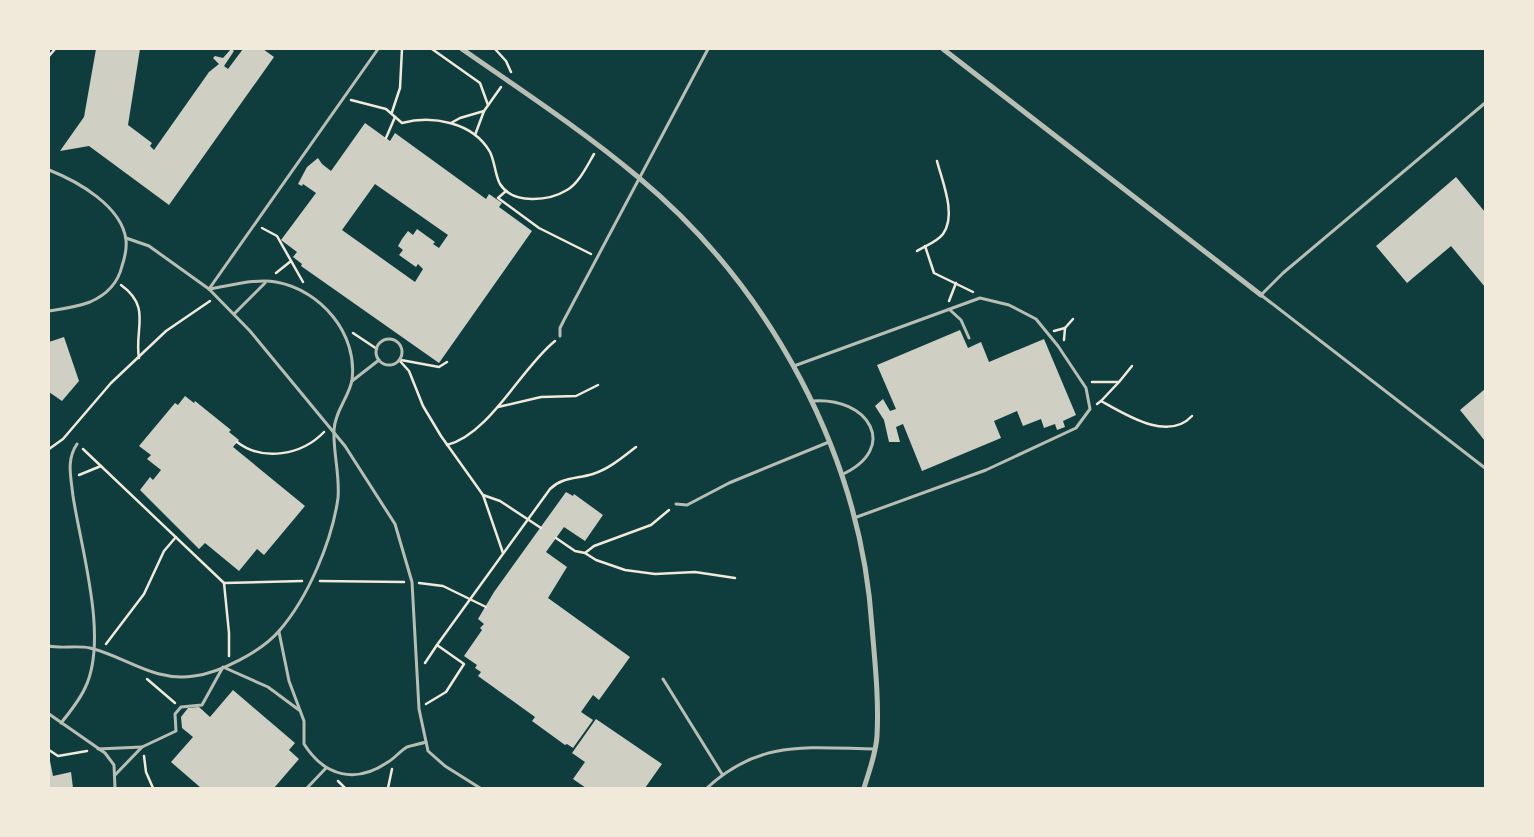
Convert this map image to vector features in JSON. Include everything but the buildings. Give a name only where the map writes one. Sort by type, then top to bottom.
[{"type":"street","points":[[462,49],[600,146],[639,178],[683,219],[744,290],[793,366],[812,402],[841,475],[854,519],[870,598],[877,695],[875,749],[864,788]]},
{"type":"street","points":[[943,49],[1261,295]]},
{"type":"lane","points":[[209,289],[378,49]]},
{"type":"lane","points":[[560,336],[560,328],[596,258],[708,49]]},
{"type":"lane","points":[[1485,103],[1283,273],[1261,295],[1485,468]]},
{"type":"lane","points":[[49,170],[87,191],[113,211],[126,238],[126,251],[120,274],[110,290],[91,302],[49,311]]},
{"type":"lane","points":[[126,238],[149,246],[209,289],[234,314],[346,446],[395,524],[412,582],[420,709],[428,751],[445,766],[480,788]]},
{"type":"lane","points":[[234,314],[266,282]]},
{"type":"lane","points":[[209,289],[276,282],[308,294],[326,309],[341,326],[349,353],[352,381]]},
{"type":"lane","points":[[793,366],[980,298],[1009,306],[1036,319],[1062,352],[1086,388],[1090,409],[1076,428],[986,470],[854,519]]},
{"type":"lane","points":[[950,310],[961,320],[969,338]]},
{"type":"lane","points":[[385,340],[393,340],[402,348],[400,360],[389,365],[379,360],[377,349],[385,340]]},
{"type":"lane","points":[[49,646],[93,649],[156,675],[194,676],[229,665],[256,650],[279,632],[304,594],[324,552],[338,497],[334,433],[339,408],[352,381],[379,360]]},
{"type":"lane","points":[[812,402],[826,400],[848,405],[858,410],[871,428],[872,442],[870,453],[863,463],[841,475]]},
{"type":"lane","points":[[676,504],[686,505],[729,484],[829,442]]},
{"type":"lane","points":[[61,723],[86,687],[93,649],[94,600],[80,539],[69,465],[72,451],[77,444]]},
{"type":"lane","points":[[279,632],[289,680],[306,731],[304,744],[326,768],[335,773],[358,775],[388,762],[406,748],[426,742]]},
{"type":"lane","points":[[223,667],[268,687],[300,710]]},
{"type":"lane","points":[[115,775],[142,747],[176,731],[175,714],[181,707],[202,705],[223,667]]},
{"type":"lane","points":[[663,679],[722,774]]},
{"type":"lane","points":[[49,714],[98,749],[114,765],[115,788]]},
{"type":"lane","points":[[98,749],[142,747]]},
{"type":"lane","points":[[707,788],[722,774],[750,759],[788,748],[875,749]]},
{"type":"lane","points":[[307,788],[326,768]]},
{"type":"path","points":[[49,56],[55,49]]},
{"type":"path","points":[[392,112],[400,88],[402,49]]},
{"type":"path","points":[[432,49],[480,83],[488,105]]},
{"type":"path","points":[[495,49],[506,61],[510,74]]},
{"type":"path","points":[[474,135],[484,111],[502,86]]},
{"type":"path","points":[[343,98],[392,112],[402,123],[416,119],[438,120],[451,123],[474,135],[483,142],[489,151],[500,184],[518,198],[535,199],[553,196],[568,190],[595,153]]},
{"type":"path","points":[[451,123],[460,118],[484,111]]},
{"type":"path","points":[[386,138],[396,117]]},
{"type":"path","points":[[917,251],[944,233],[948,217],[937,161]]},
{"type":"path","points":[[506,190],[498,198],[539,228],[596,258]]},
{"type":"path","points":[[254,224],[277,236],[308,294]]},
{"type":"path","points":[[925,246],[934,273],[973,292],[980,298]]},
{"type":"path","points":[[266,282],[291,261]]},
{"type":"path","points":[[950,310],[948,302],[956,284]]},
{"type":"path","points":[[121,285],[135,300],[140,311],[141,322],[137,345],[139,358]]},
{"type":"path","points":[[49,450],[66,436],[98,397],[166,331],[216,297]]},
{"type":"path","points":[[1062,352],[1065,328],[1073,319]]},
{"type":"path","points":[[341,326],[377,349]]},
{"type":"path","points":[[447,445],[459,442],[481,424],[496,408],[538,354],[560,336]]},
{"type":"path","points":[[400,360],[439,367],[447,362]]},
{"type":"path","points":[[400,360],[409,371],[423,406],[447,445],[483,495],[503,553]]},
{"type":"path","points":[[1090,409],[1101,401],[1132,366]]},
{"type":"path","points":[[1083,382],[1119,382]]},
{"type":"path","points":[[496,408],[541,398],[576,396],[598,385]]},
{"type":"path","points":[[1101,401],[1139,421],[1165,427],[1184,424],[1192,416]]},
{"type":"path","points":[[237,442],[252,452],[275,454],[301,449],[316,440],[329,428]]},
{"type":"path","points":[[66,436],[101,466],[224,583],[230,633],[229,665]]},
{"type":"path","points":[[418,674],[470,598],[558,481],[593,474],[607,468],[636,447]]},
{"type":"path","points":[[71,478],[101,466]]},
{"type":"path","points":[[483,495],[500,501],[541,528]]},
{"type":"path","points":[[585,553],[594,546],[651,525],[676,504]]},
{"type":"path","points":[[100,651],[144,594],[164,551],[176,538]]},
{"type":"path","points":[[556,538],[575,551],[585,553],[596,560],[625,570],[655,574],[696,572],[735,578]]},
{"type":"path","points":[[224,583],[310,581],[412,582],[443,586],[470,598],[486,608]]},
{"type":"path","points":[[420,709],[446,692],[464,664],[437,645]]},
{"type":"path","points":[[140,674],[181,707]]},
{"type":"path","points":[[142,747],[146,772],[153,788]]},
{"type":"path","points":[[49,750],[58,756],[98,749]]}]
